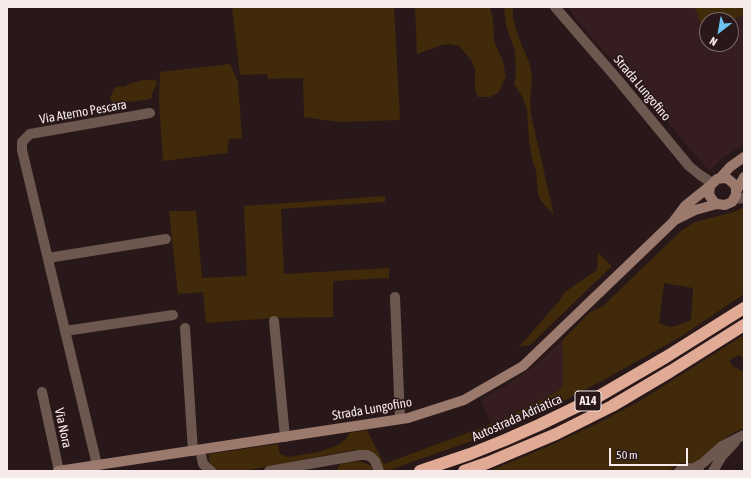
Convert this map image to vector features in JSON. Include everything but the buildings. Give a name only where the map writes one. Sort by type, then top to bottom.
[{"type":"highway","name":"Autostrada Adriatica","points":[[420,471],[505,440],[601,395],[666,358],[744,308]]},
{"type":"highway","name":"A14","points":[[464,471],[556,434],[612,406],[744,325]]},
{"type":"main road","name":"Strada Lungofino","points":[[58,471],[400,420],[464,400],[523,366],[673,222],[685,206],[744,157]]},
{"type":"main road","points":[[738,196],[744,177]]},
{"type":"main road","name":"Strada Lungofino","points":[[673,222],[695,210],[717,204],[729,204],[738,196],[732,181],[724,178],[714,182]]},
{"type":"main road","points":[[714,182],[709,195],[717,204]]},
{"type":"street","name":"Strada Lungofino","points":[[555,7],[619,81],[689,166],[700,175],[714,182]]},
{"type":"street","name":"Via Aterno Pescara","points":[[97,465],[22,150],[22,142],[30,134],[150,113]]},
{"type":"street","points":[[48,258],[166,239]]},
{"type":"street","points":[[395,297],[400,420]]},
{"type":"street","points":[[65,331],[174,315]]},
{"type":"street","points":[[274,321],[285,437]]},
{"type":"street","points":[[185,328],[196,450],[203,464],[211,471]]},
{"type":"street","name":"Via Nora","points":[[42,392],[58,471]]},
{"type":"street","points":[[679,471],[688,468],[697,470],[722,446],[743,435]]},
{"type":"street","points":[[713,471],[722,456],[743,435]]},
{"type":"street","points":[[269,471],[360,455],[367,455],[371,457],[375,461],[378,470]]},
{"type":"shaded area","points":[[232,7],[394,7],[400,120],[339,122],[304,117],[303,78],[268,79],[267,74],[240,75]]},
{"type":"shaded area","points":[[415,7],[490,7],[493,20],[494,41],[502,59],[506,76],[499,92],[490,97],[478,97],[475,89],[475,70],[472,61],[459,46],[450,44],[442,45],[417,54]]},
{"type":"shaded area","points":[[504,7],[513,7],[513,18],[518,36],[529,62],[532,76],[530,101],[531,115],[554,215],[541,201],[538,194],[536,171],[529,141],[527,110],[523,98],[514,84],[516,75],[515,51],[506,25]]},
{"type":"shaded area","points":[[567,7],[695,7],[699,18],[699,52],[739,52],[739,17],[744,15],[744,144],[725,156],[709,171],[643,93],[598,45]]},
{"type":"shaded area","points":[[695,7],[744,7],[744,15],[739,17],[739,12],[699,12],[699,18]]},
{"type":"shaded area","points":[[230,64],[238,82],[242,138],[229,139],[227,153],[163,161],[159,100],[160,72]]},
{"type":"shaded area","points":[[144,80],[157,81],[150,99],[115,104],[112,103],[110,98],[114,89],[118,86],[124,87],[131,83]]},
{"type":"shaded area","points":[[385,196],[385,202],[281,209],[284,274],[389,268],[389,279],[333,281],[333,317],[275,318],[206,323],[203,292],[178,294],[169,211],[196,211],[202,278],[247,276],[244,206]]},
{"type":"shaded area","points":[[744,207],[744,294],[682,336],[598,383],[542,412],[483,437],[386,471],[382,471],[364,451],[354,450],[243,471],[218,471],[215,470],[209,461],[209,454],[278,444],[280,454],[288,457],[319,452],[338,445],[347,438],[349,433],[367,430],[384,464],[499,421],[558,391],[563,385],[562,341],[590,312],[602,307],[681,231],[695,222],[734,212]],"holes":[[[664,283],[693,288],[691,320],[669,327],[659,323]]]},
{"type":"shaded area","points":[[598,253],[612,266],[530,345],[519,347],[560,300],[565,292],[597,270]]},
{"type":"shaded area","points":[[744,335],[744,359],[739,355],[729,360],[732,366],[744,372],[744,428],[719,442],[703,460],[694,463],[679,463],[669,471],[489,471],[554,444],[638,402]]},
{"type":"shaded area","points":[[562,341],[563,385],[558,391],[491,424],[481,400],[513,381],[537,364]]},
{"type":"shaded area","points":[[357,461],[368,464],[372,467],[373,471],[336,471],[340,464],[344,462]]}]
